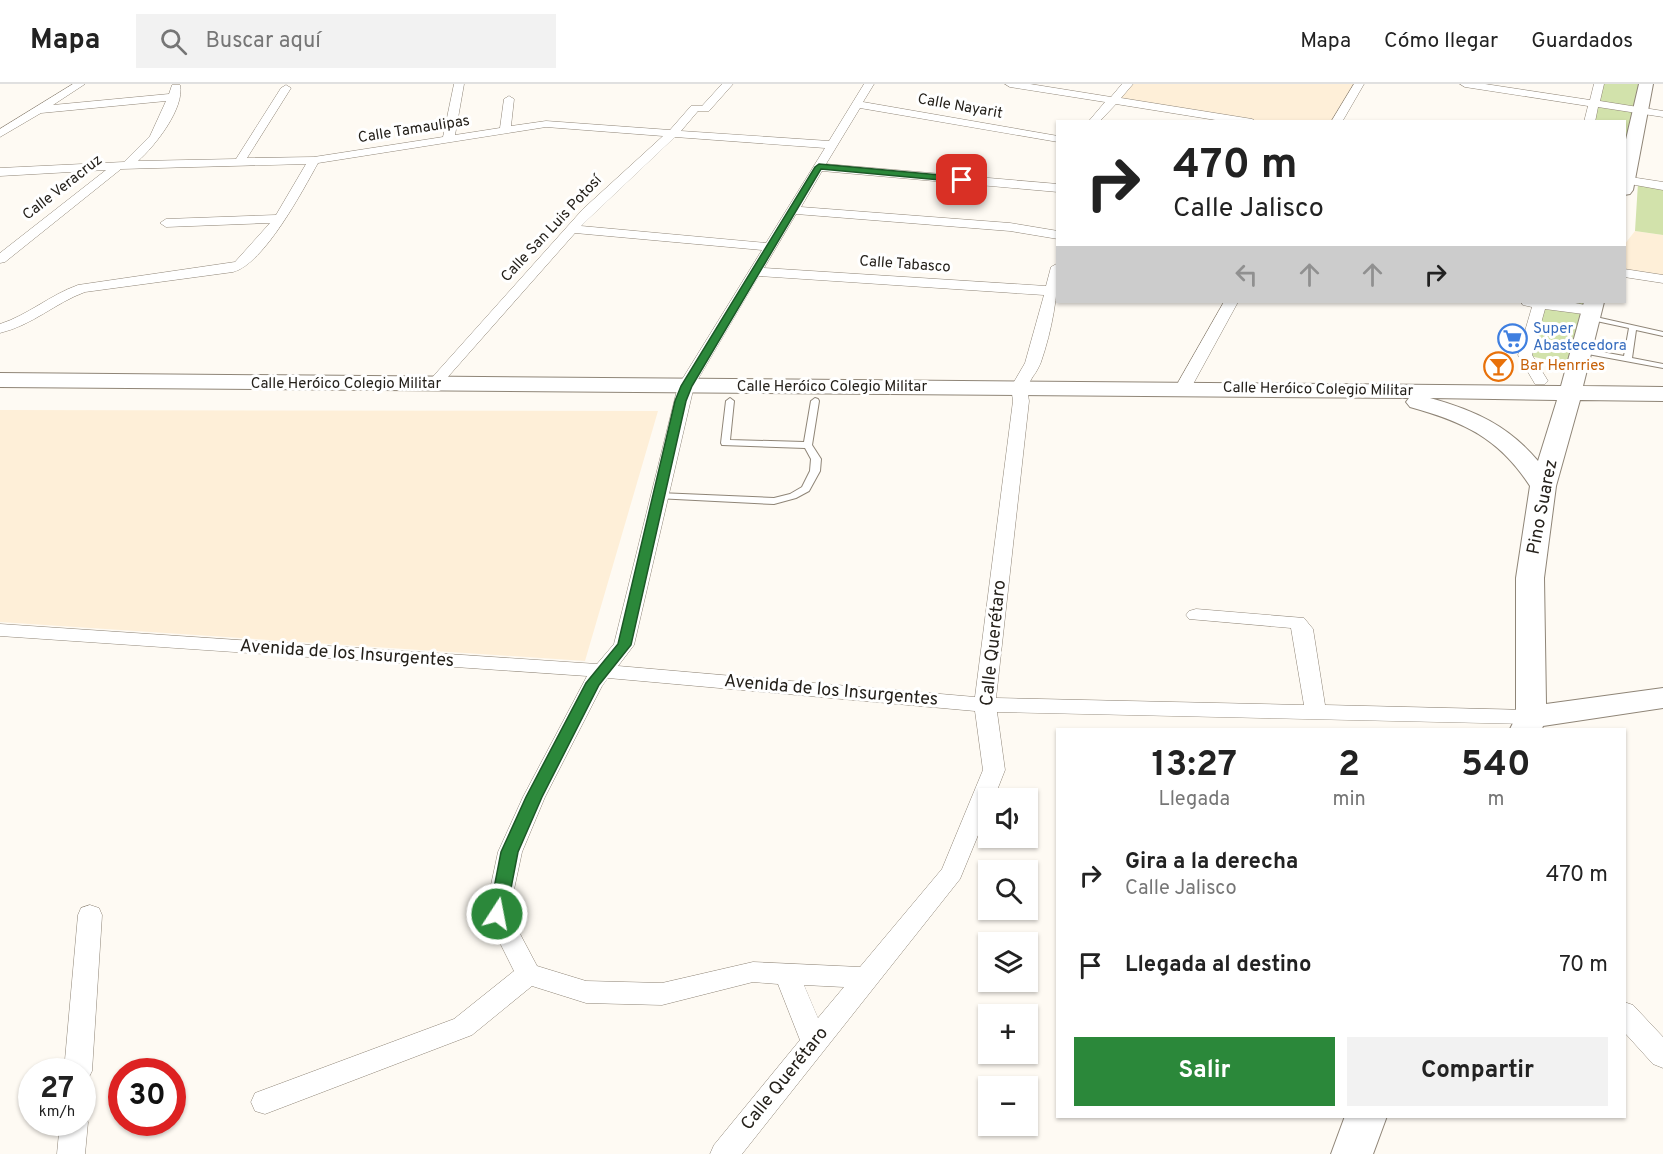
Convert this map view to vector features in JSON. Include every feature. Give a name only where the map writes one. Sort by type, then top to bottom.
[{"type":"main road","points":[[1626,178],[1646,84]]},
{"type":"main road","name":"Pino Suarez","points":[[1528,723],[1530,578],[1543,486],[1592,310]]},
{"type":"main road","points":[[1493,392],[1540,381],[1573,379]]},
{"type":"main road","name":"Calle Heróico Colegio Militar","points":[[388,391],[434,384],[684,394],[730,402],[1183,388],[1386,397],[1418,402],[1573,379],[1663,394]]},
{"type":"main road","name":"Calle Heróico Colegio Militar","points":[[0,380],[154,389],[1386,397],[1493,392],[1573,379],[1663,401]]},
{"type":"main road","name":"Calle Heróico Colegio Militar","points":[[0,396],[154,389]]},
{"type":"main road","points":[[1418,402],[1446,409],[1492,429],[1519,452],[1543,486]]},
{"type":"main road","name":"Avenida de los Insurgentes","points":[[1528,723],[1663,698]]},
{"type":"main road","points":[[1352,1154],[1365,1118]]},
{"type":"street","points":[[0,134],[80,84]]},
{"type":"street","points":[[448,140],[459,84]]},
{"type":"street","name":"Calle San Luis Potosí","points":[[434,384],[587,212],[674,132],[695,108],[705,109],[728,84]]},
{"type":"street","points":[[867,978],[753,972],[662,994],[586,992],[528,974],[497,914],[510,852],[539,787],[593,683],[624,645],[684,394],[869,84]]},
{"type":"street","points":[[1010,84],[1239,120]]},
{"type":"street","points":[[1096,120],[1128,84]]},
{"type":"street","points":[[1337,120],[1359,84]]},
{"type":"street","points":[[1465,84],[1663,114]]},
{"type":"street","points":[[1590,120],[1599,84]]},
{"type":"street","points":[[240,161],[286,88]]},
{"type":"street","name":"Calle Veracruz","points":[[0,259],[154,141],[167,119],[174,92],[38,110]]},
{"type":"street","points":[[505,131],[509,99]]},
{"type":"street","name":"Calle Nayarit","points":[[857,104],[1056,139]]},
{"type":"street","name":"Calle Tamaulipas","points":[[0,172],[123,165],[314,160],[546,124],[832,145]]},
{"type":"street","points":[[0,329],[24,321],[69,293],[83,288],[233,268],[247,260],[280,219],[314,160]]},
{"type":"street","points":[[819,167],[1056,188]]},
{"type":"street","points":[[1626,183],[1663,186]]},
{"type":"street","points":[[793,210],[1010,227],[1056,235]]},
{"type":"street","points":[[166,224],[280,219]]},
{"type":"street","points":[[572,230],[771,247]]},
{"type":"street","name":"Calle Tabasco","points":[[756,272],[1053,291]]},
{"type":"street","points":[[1626,273],[1663,279]]},
{"type":"street","name":"Calle Querétaro","points":[[724,1154],[952,873],[994,770],[985,705],[1020,394],[1033,363],[1056,277]]},
{"type":"street","points":[[1183,388],[1230,303]]},
{"type":"street","points":[[1535,303],[1525,355],[1540,381]]},
{"type":"street","points":[[1542,303],[1592,310]]},
{"type":"street","points":[[1196,615],[1297,622],[1303,629],[1316,712]]},
{"type":"street","name":"Avenida de los Insurgentes","points":[[0,630],[603,671],[985,705],[1316,712],[1528,723]]},
{"type":"street","points":[[79,1058],[90,915]]},
{"type":"street","points":[[266,1102],[463,1028],[528,974]]},
{"type":"street","points":[[787,974],[814,1043]]},
{"type":"street","points":[[1626,1015],[1663,1056]]},
{"type":"street","points":[[71,1154],[73,1136]]},
{"type":"lane","points":[[1592,310],[1634,327],[1663,334]]},
{"type":"lane","points":[[1628,359],[1634,327]]},
{"type":"lane","points":[[1573,379],[1628,359],[1663,366]]},
{"type":"lane","points":[[658,496],[774,501],[793,496],[806,489],[815,471],[816,459],[808,445],[815,401]]},
{"type":"lane","points":[[730,402],[725,443],[808,445]]},
{"type":"shaded area","points":[[1128,84],[1359,84],[1337,120],[1245,120],[1112,100]]},
{"type":"shaded area","points":[[1635,231],[1663,235],[1663,279],[1626,272],[1626,242]]},
{"type":"shaded area","points":[[0,410],[658,411],[585,661],[0,622]]},
{"type":"green space","points":[[1599,84],[1646,84],[1626,185],[1626,120],[1590,120]]},
{"type":"green space","points":[[1638,183],[1663,188],[1663,235],[1635,231]]},
{"type":"green space","points":[[1540,303],[1594,303],[1576,366],[1525,355]]},
{"type":"place","name":"Super Abastecedora","points":[[1512,338]]},
{"type":"place","name":"Bar Henrries","points":[[1499,366]]},
{"type":"route","points":[[497,914],[510,852],[534,797],[593,683],[624,645],[686,386],[819,167],[962,180]]}]
